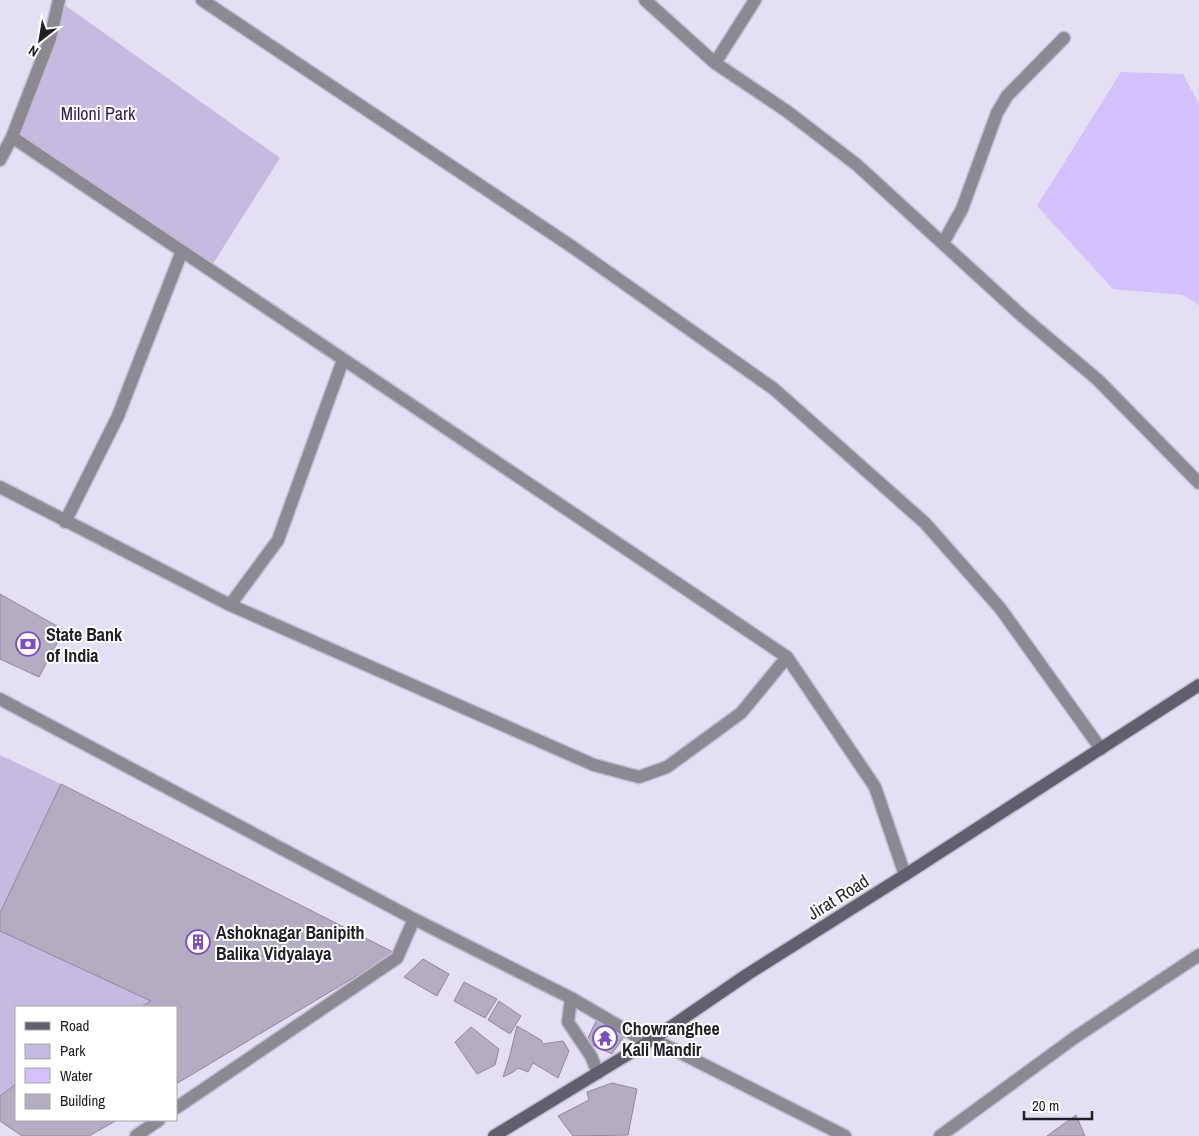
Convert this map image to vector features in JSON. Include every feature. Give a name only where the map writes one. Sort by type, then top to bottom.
[{"type":"main road","name":"Jirat Road","points":[[494,1136],[653,1040],[748,974],[1199,685]]},
{"type":"street","points":[[0,160],[12,137],[50,39],[59,0]]},
{"type":"street","points":[[202,0],[571,246],[774,390],[924,522],[1000,608],[1101,749]]},
{"type":"street","points":[[645,0],[715,63],[788,112],[857,165],[1021,315],[1098,380],[1199,483]]},
{"type":"street","points":[[715,63],[755,0]]},
{"type":"street","points":[[943,243],[962,209],[998,113],[1008,96],[1064,38]]},
{"type":"street","points":[[12,137],[787,658],[875,787],[905,875]]},
{"type":"street","points":[[65,522],[118,416],[182,251]]},
{"type":"street","points":[[230,605],[278,540],[343,360]]},
{"type":"street","points":[[0,487],[230,605],[594,765],[639,777],[668,767],[741,713],[787,658]]},
{"type":"street","points":[[0,699],[414,919],[571,998],[636,1036],[653,1040],[845,1136]]},
{"type":"street","points":[[178,1107],[397,958],[414,919]]},
{"type":"street","points":[[940,1136],[1074,1038],[1199,955]]},
{"type":"street","points":[[571,998],[568,1022],[591,1056],[598,1073]]},
{"type":"street","points":[[136,1136],[158,1121]]},
{"type":"green space","name":"Miloni Park","points":[[59,1],[280,158],[209,270],[12,137]]},
{"type":"green space","points":[[0,755],[61,784],[0,913]]},
{"type":"green space","points":[[0,931],[151,1001],[143,1006],[15,1006],[15,1085],[0,1096]]},
{"type":"water","points":[[1121,72],[1183,74],[1199,104],[1199,305],[1183,295],[1113,289],[1037,206]]},
{"type":"building","name":"State Bank of India","points":[[0,594],[64,630],[39,677],[0,659]]},
{"type":"building","name":"Ashoknagar Banipith Balika Vidyalaya","points":[[61,784],[395,953],[178,1083],[178,1006],[143,1006],[151,1001],[0,931],[0,913]]},
{"type":"building","points":[[423,959],[449,974],[437,996],[404,977]]},
{"type":"building","points":[[464,982],[497,999],[485,1018],[454,1001]]},
{"type":"building","points":[[499,1001],[521,1016],[510,1034],[488,1020]]},
{"type":"building","name":"Chowranghee Kali Mandir","points":[[597,1019],[625,1035],[612,1054],[586,1042]]},
{"type":"building","points":[[517,1026],[541,1040],[543,1044],[563,1041],[569,1051],[558,1078],[533,1063],[528,1072],[518,1068],[503,1077]]},
{"type":"building","points":[[471,1027],[499,1049],[495,1065],[477,1074],[455,1042]]},
{"type":"building","points":[[612,1083],[637,1089],[628,1135],[573,1136],[558,1116],[589,1100],[587,1092]]},
{"type":"building","points":[[15,1085],[15,1121],[115,1121],[89,1136],[22,1136],[0,1121],[0,1096]]},
{"type":"building","points":[[1076,1115],[1085,1136],[1047,1136]]},
{"type":"place","name":"State Bank of India","points":[[28,644]]},
{"type":"place","name":"Ashoknagar Banipith Balika Vidyalaya","points":[[198,942]]},
{"type":"place","name":"Chowranghee Kali Mandir","points":[[605,1038]]}]
